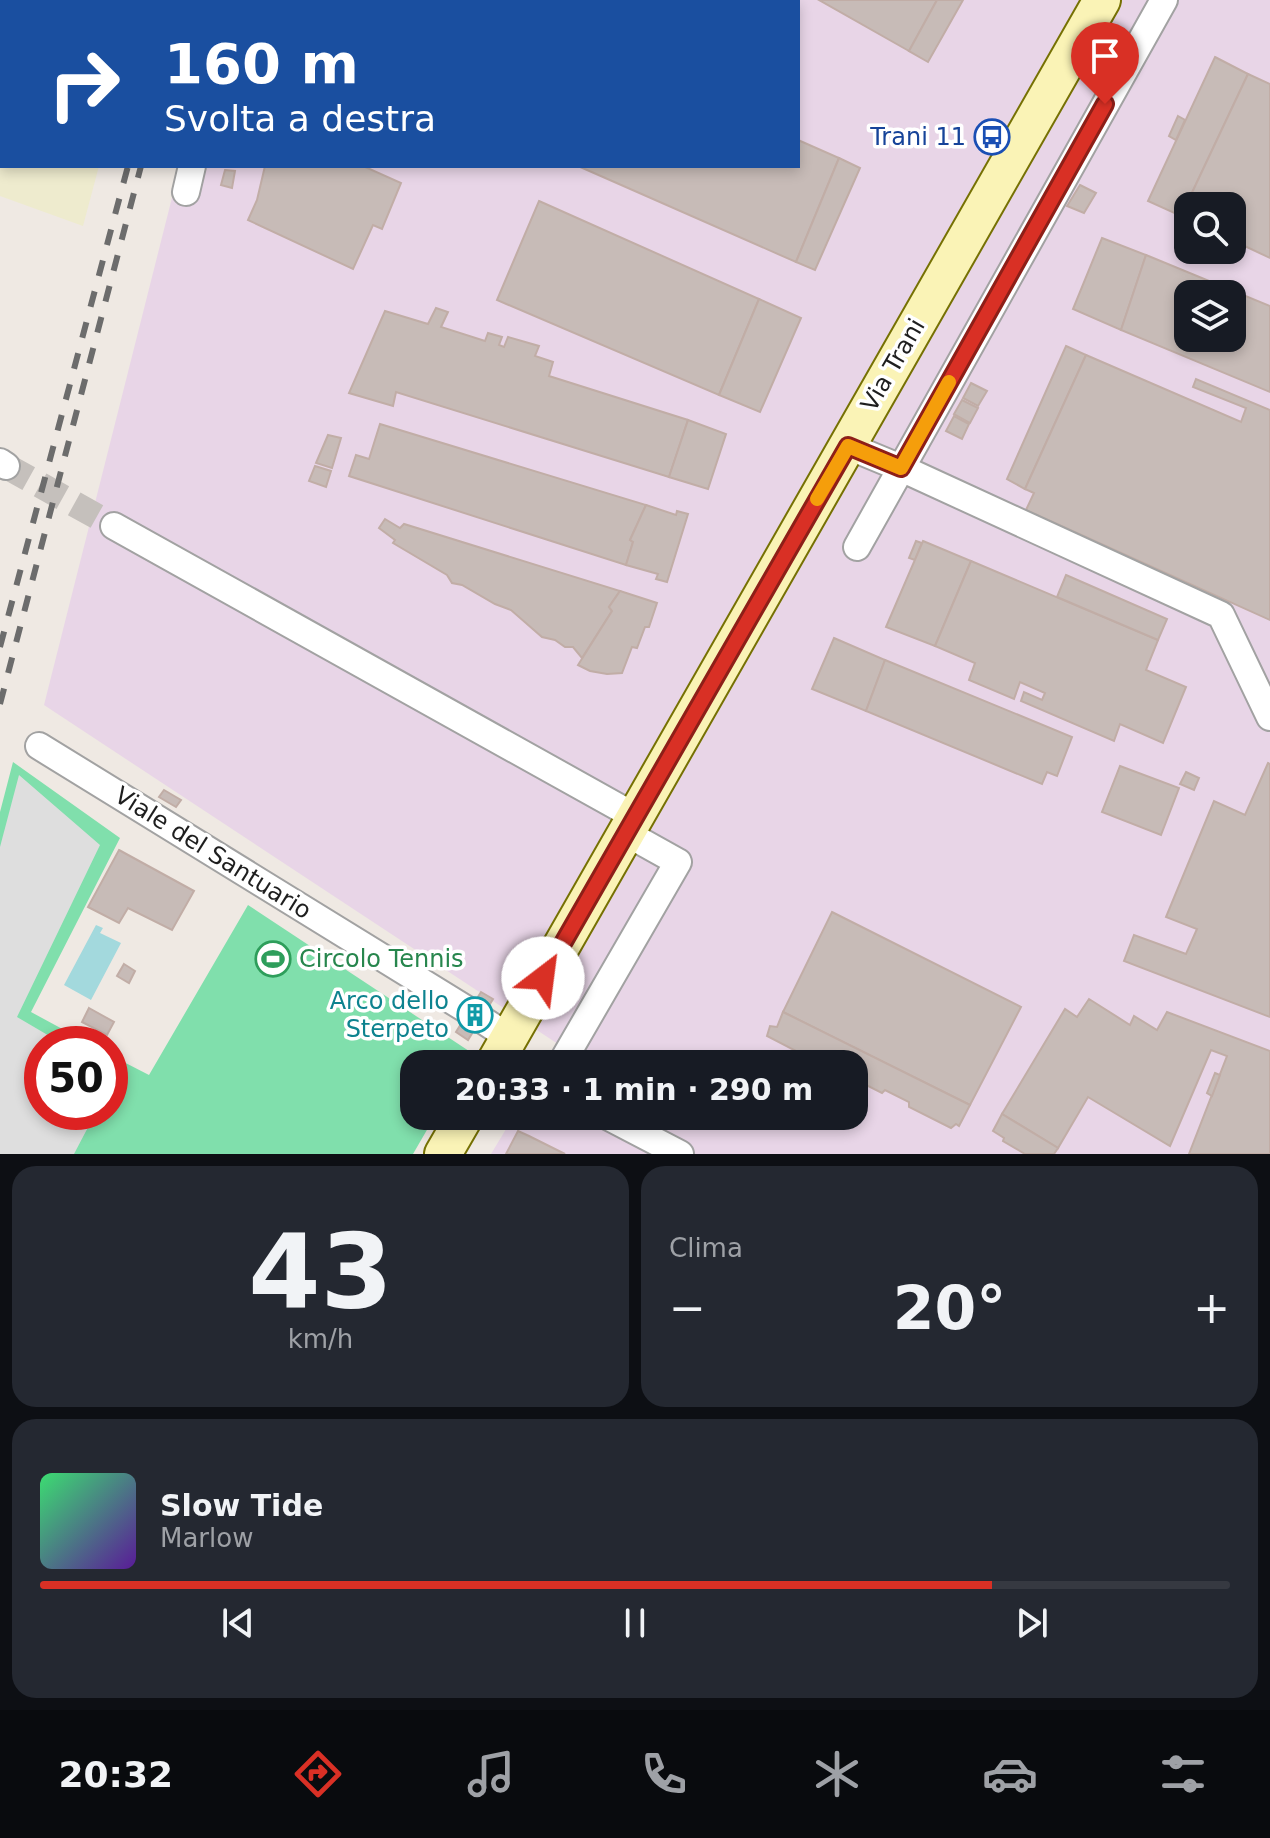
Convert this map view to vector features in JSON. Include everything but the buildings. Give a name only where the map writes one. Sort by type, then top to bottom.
[{"type":"main road","name":"Via Trani","points":[[493,1042],[631,825],[1102,0]]},
{"type":"main road","points":[[443,1154],[457,1130]]},
{"type":"street","points":[[857,547],[1164,0]]},
{"type":"street","points":[[186,192],[192,168]]},
{"type":"street","points":[[848,446],[1221,615],[1270,717]]},
{"type":"street","points":[[114,526],[631,825],[678,862],[569,1050]]},
{"type":"street","name":"Viale del Santuario","points":[[39,746],[493,1042]]},
{"type":"street","points":[[634,1130],[680,1154]]},
{"type":"shaded area","points":[[800,0],[1270,0],[1270,1154],[491,1154],[506,1130],[868,1130],[868,1050],[554,1050],[558,1044],[44,705],[179,168],[800,168]]},
{"type":"shaded area","points":[[0,168],[98,168],[83,226],[0,196]]},
{"type":"shaded area","points":[[19,775],[100,845],[17,1017],[32,1026],[24,1026],[24,1130],[87,1130],[74,1154],[0,1154],[0,847]]},
{"type":"green space","name":"Circolo Tennis","points":[[13,762],[120,838],[31,1012],[57,1026],[24,1026],[24,1130],[128,1130],[128,1064],[149,1075],[248,905],[467,1050],[400,1050],[400,1130],[427,1130],[413,1154],[0,1154],[0,812]]},
{"type":"water","points":[[96,925],[103,928],[100,933],[121,943],[91,1000],[64,985]]},
{"type":"tunnel","points":[[6,466],[114,526]]},
{"type":"railway","points":[[0,647],[127,168]]},
{"type":"railway","points":[[0,704],[140,168]]},
{"type":"slow traffic","points":[[817,499],[848,446],[901,468],[949,382]]},
{"type":"place","name":"Trani 11","points":[[992,137]]},
{"type":"place","name":"Circolo Tennis","points":[[273,959]]},
{"type":"place","name":"Arco dello Sterpeto","points":[[475,1015]]},
{"type":"route","points":[[543,978],[848,446],[901,468],[1105,104]]}]
